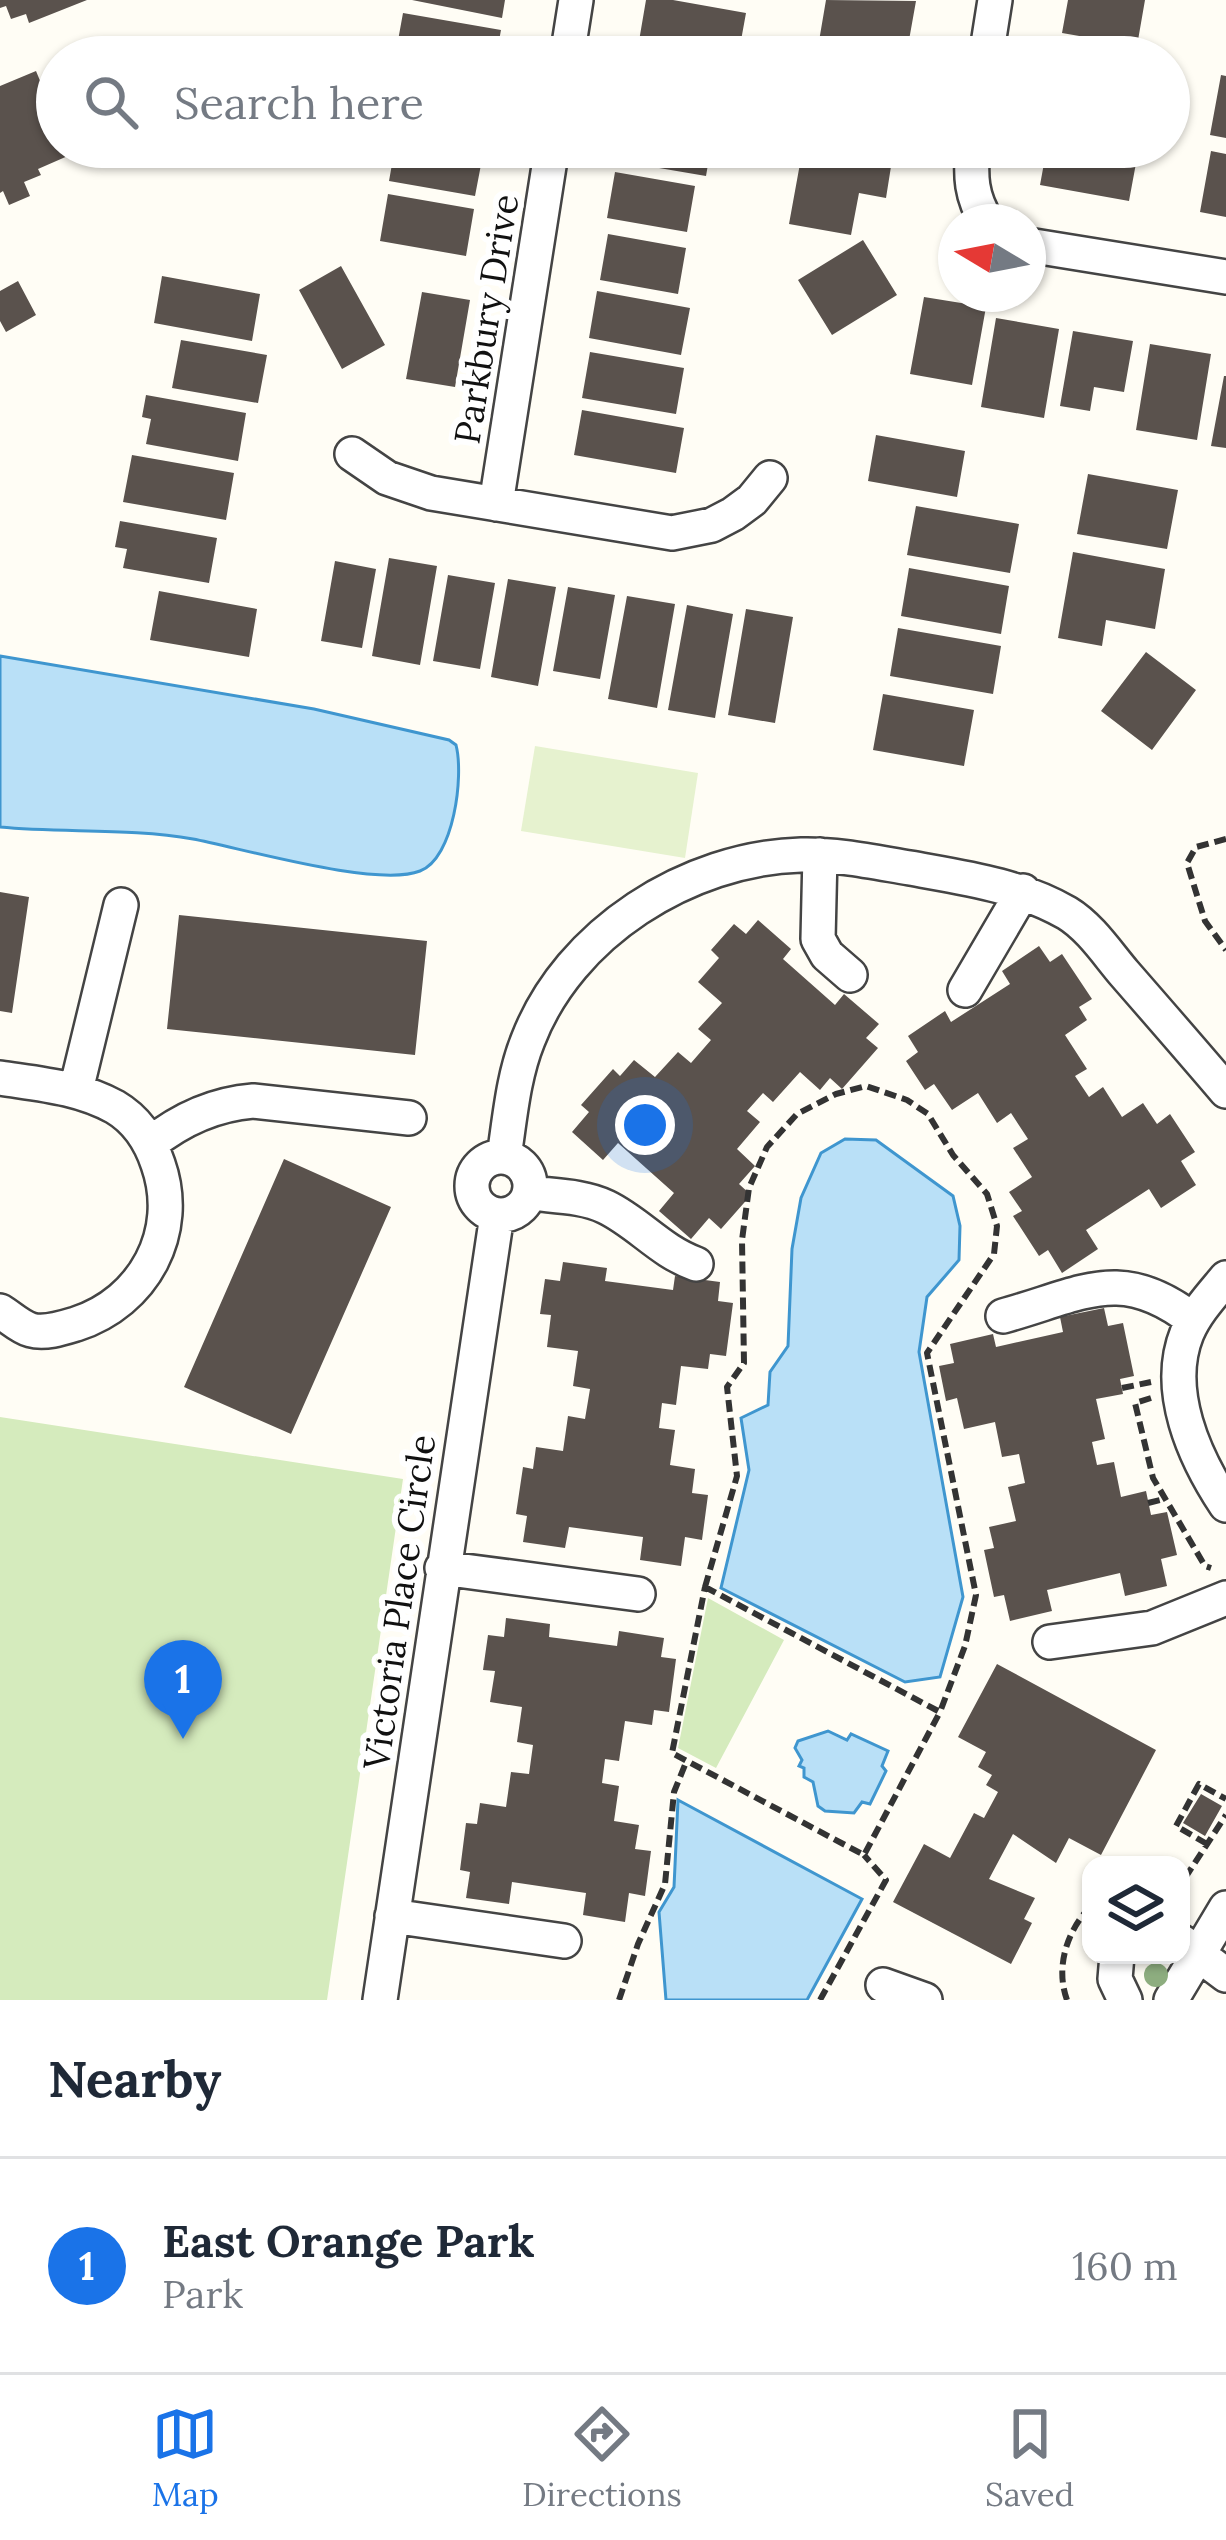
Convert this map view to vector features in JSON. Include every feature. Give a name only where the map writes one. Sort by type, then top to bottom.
[{"type":"street","points":[[570,36],[575,0]]},
{"type":"street","points":[[989,36],[995,0]]},
{"type":"street","name":"Parkbury Drive","points":[[496,504],[550,168]]},
{"type":"street","points":[[971,168],[976,204]]},
{"type":"street","points":[[1046,248],[1226,277]]},
{"type":"street","points":[[352,454],[409,487],[672,533],[692,531],[733,514],[770,478]]},
{"type":"street","points":[[820,855],[818,939],[827,955],[850,975]]},
{"type":"street","points":[[505,1157],[526,1044],[549,996],[584,955],[641,908],[702,874],[773,858],[820,855],[1024,891],[1082,925],[1226,1090]]},
{"type":"street","points":[[965,989],[1024,891]]},
{"type":"street","points":[[76,1090],[121,905]]},
{"type":"street","points":[[0,1078],[76,1090],[132,1120],[150,1144],[163,1178],[165,1228],[151,1266],[114,1305],[71,1326],[32,1330],[0,1311]]},
{"type":"street","points":[[150,1144],[167,1130],[230,1103],[269,1102],[409,1118]]},
{"type":"street","points":[[505,1157],[528,1173],[530,1192],[521,1208],[488,1213],[474,1198],[473,1178],[485,1162],[505,1157]]},
{"type":"street","points":[[530,1192],[610,1209],[659,1247],[696,1264]]},
{"type":"street","name":"Victoria Place Circle","points":[[380,2000],[497,1215]]},
{"type":"street","points":[[1226,1278],[1193,1320],[1181,1356],[1181,1396],[1194,1445],[1226,1504]]},
{"type":"street","points":[[1004,1316],[1121,1286],[1157,1294],[1193,1320]]},
{"type":"street","points":[[442,1568],[638,1594]]},
{"type":"street","points":[[1050,1642],[1152,1628],[1226,1598]]},
{"type":"street","points":[[1226,1908],[1190,1947],[1226,1975]]},
{"type":"street","points":[[392,1916],[564,1941]]},
{"type":"street","points":[[1116,1964],[1115,1979],[1125,2000]]},
{"type":"street","points":[[1171,2000],[1184,1964]]},
{"type":"street","points":[[883,1985],[925,2000]]},
{"type":"path","points":[[1226,838],[1196,847],[1186,863],[1205,921],[1226,950]]},
{"type":"path","points":[[820,2000],[886,1880],[864,1855],[672,1754],[705,1587],[737,1476],[727,1387],[744,1363],[742,1240],[749,1187],[767,1147],[796,1114],[836,1094],[866,1086],[907,1100],[928,1114],[953,1155],[987,1194],[997,1226],[994,1254],[927,1353],[976,1595],[965,1646],[940,1712],[864,1855]]},
{"type":"path","points":[[1122,1388],[1160,1380]]},
{"type":"path","points":[[1148,1503],[1164,1499]]},
{"type":"path","points":[[705,1587],[940,1712]]},
{"type":"path","points":[[619,2000],[665,1885],[674,1792],[687,1760]]},
{"type":"path","points":[[1207,1844],[1176,1826],[1199,1784],[1226,1799]]},
{"type":"path","points":[[1190,1868],[1226,1815]]},
{"type":"path","points":[[1190,1880],[1197,1883]]},
{"type":"path","points":[[1067,2000],[1063,1961],[1070,1934],[1082,1918]]},
{"type":"green space","points":[[535,746],[698,773],[685,858],[521,831]]},
{"type":"green space","points":[[0,1417],[403,1479],[327,2000],[0,2000]]},
{"type":"green space","points":[[708,1598],[784,1640],[716,1768],[678,1748]]},
{"type":"water","points":[[0,656],[314,709],[449,740],[456,745],[459,776],[448,834],[432,863],[400,875],[342,871],[170,836],[0,827]]},
{"type":"water","points":[[845,1139],[876,1140],[953,1196],[960,1226],[959,1260],[927,1297],[919,1352],[963,1597],[940,1677],[905,1682],[721,1588],[749,1470],[741,1418],[768,1405],[770,1372],[788,1346],[792,1249],[801,1198],[821,1153]]},
{"type":"water","points":[[828,1731],[847,1740],[851,1734],[888,1751],[882,1766],[886,1771],[870,1804],[862,1802],[854,1813],[818,1806],[813,1782],[799,1766],[798,1741]]},
{"type":"water","points":[[678,1800],[862,1899],[807,2000],[666,2000],[659,1912],[674,1887]]},
{"type":"building","points":[[0,0],[87,0],[29,23],[26,14],[11,19],[6,6],[0,8]]},
{"type":"building","points":[[412,0],[505,0],[502,18]]},
{"type":"building","points":[[646,0],[746,13],[742,36],[640,36]]},
{"type":"building","points":[[826,0],[916,1],[910,36],[820,36]]},
{"type":"building","points":[[1068,0],[1145,0],[1139,36],[1062,33]]},
{"type":"building","points":[[403,13],[501,30],[500,36],[399,36]]},
{"type":"building","points":[[36,71],[36,168],[41,175],[24,182],[30,196],[9,205],[0,193],[0,86]]},
{"type":"building","points":[[1221,75],[1226,76],[1226,138],[1210,135]]},
{"type":"building","points":[[1211,151],[1226,154],[1226,217],[1200,212]]},
{"type":"building","points":[[391,168],[480,168],[475,196],[389,181]]},
{"type":"building","points":[[659,168],[707,168],[706,176]]},
{"type":"building","points":[[799,168],[891,168],[886,198],[859,193],[851,235],[789,224]]},
{"type":"building","points":[[1043,168],[1135,168],[1129,201],[1040,185]]},
{"type":"building","points":[[615,172],[695,186],[687,232],[607,218]]},
{"type":"building","points":[[388,194],[474,209],[466,256],[380,241]]},
{"type":"building","points":[[608,234],[686,248],[678,294],[600,280]]},
{"type":"building","points":[[863,240],[897,295],[832,335],[798,280]]},
{"type":"building","points":[[341,266],[385,345],[342,369],[299,290]]},
{"type":"building","points":[[162,276],[260,294],[252,341],[154,323]]},
{"type":"building","points":[[18,281],[36,315],[6,332],[0,321],[0,291]]},
{"type":"building","points":[[597,291],[690,308],[681,355],[589,338]]},
{"type":"building","points":[[422,292],[470,300],[455,387],[406,379]]},
{"type":"building","points":[[924,297],[938,299],[938,312],[985,312],[972,385],[910,374]]},
{"type":"building","points":[[996,318],[1059,329],[1044,418],[981,407]]},
{"type":"building","points":[[1073,331],[1133,341],[1124,392],[1094,387],[1090,411],[1060,406]]},
{"type":"building","points":[[181,340],[267,355],[258,403],[172,388]]},
{"type":"building","points":[[1150,344],[1211,354],[1197,440],[1136,430]]},
{"type":"building","points":[[590,352],[684,368],[676,414],[582,398]]},
{"type":"building","points":[[1226,376],[1226,448],[1211,446]]},
{"type":"building","points":[[146,395],[246,413],[238,461],[146,444],[151,419],[142,417]]},
{"type":"building","points":[[582,410],[684,428],[676,473],[574,455]]},
{"type":"building","points":[[876,435],[965,451],[957,497],[868,481]]},
{"type":"building","points":[[132,455],[234,473],[226,520],[123,502]]},
{"type":"building","points":[[1088,474],[1178,490],[1167,549],[1077,534]]},
{"type":"building","points":[[916,506],[1019,524],[1010,573],[907,555]]},
{"type":"building","points":[[120,521],[217,538],[209,583],[123,568],[127,549],[115,547]]},
{"type":"building","points":[[1073,552],[1165,569],[1155,629],[1106,620],[1102,646],[1058,638]]},
{"type":"building","points":[[389,558],[437,566],[420,665],[372,656]]},
{"type":"building","points":[[335,561],[376,569],[362,648],[321,641]]},
{"type":"building","points":[[909,568],[1009,586],[1001,634],[901,616]]},
{"type":"building","points":[[448,575],[495,583],[480,669],[433,661]]},
{"type":"building","points":[[508,579],[556,587],[538,686],[491,677]]},
{"type":"building","points":[[568,587],[615,595],[600,679],[553,671]]},
{"type":"building","points":[[159,591],[257,609],[249,657],[150,640]]},
{"type":"building","points":[[627,596],[675,604],[657,708],[608,699]]},
{"type":"building","points":[[687,605],[733,614],[715,718],[668,710]]},
{"type":"building","points":[[746,609],[793,617],[775,723],[728,715]]},
{"type":"building","points":[[898,628],[1001,646],[993,694],[890,676]]},
{"type":"building","points":[[1146,652],[1196,690],[1152,750],[1101,711]]},
{"type":"building","points":[[883,694],[974,710],[964,766],[873,750]]},
{"type":"building","points":[[0,892],[29,897],[12,1013],[0,1011]]},
{"type":"building","points":[[179,915],[427,941],[415,1055],[167,1029]]},
{"type":"building","points":[[758,920],[791,949],[783,959],[835,1005],[844,994],[879,1024],[866,1038],[878,1048],[842,1089],[830,1078],[820,1090],[800,1072],[773,1102],[763,1093],[747,1111],[760,1122],[737,1149],[755,1166],[739,1184],[751,1195],[721,1229],[709,1218],[691,1239],[659,1211],[674,1193],[618,1143],[603,1160],[572,1132],[589,1112],[581,1105],[613,1069],[620,1076],[634,1060],[655,1077],[678,1052],[691,1063],[711,1040],[698,1029],[722,1003],[698,982],[719,958],[711,950],[734,924],[746,934]]},
{"type":"building","points":[[1039,946],[1050,962],[1062,954],[1092,999],[1079,1007],[1087,1020],[1065,1035],[1087,1069],[1075,1076],[1089,1097],[1103,1087],[1122,1117],[1143,1103],[1157,1124],[1170,1114],[1195,1152],[1181,1161],[1196,1185],[1161,1208],[1149,1189],[1086,1230],[1098,1249],[1062,1273],[1048,1250],[1039,1256],[1013,1216],[1022,1211],[1009,1192],[1032,1177],[1013,1148],[1028,1139],[1011,1113],[997,1123],[978,1093],[952,1110],[934,1084],[925,1090],[906,1061],[918,1052],[908,1036],[945,1011],[951,1022],[1010,984],[1002,971]]},
{"type":"building","points":[[284,1159],[391,1207],[291,1434],[184,1387]]},
{"type":"building","points":[[563,1262],[607,1268],[605,1281],[673,1290],[675,1276],[720,1282],[718,1301],[733,1303],[726,1356],[710,1354],[708,1369],[681,1366],[676,1405],[662,1403],[659,1428],[675,1430],[670,1465],[695,1469],[692,1493],[708,1495],[702,1540],[685,1537],[681,1566],[640,1560],[643,1537],[569,1527],[565,1548],[523,1542],[527,1516],[516,1514],[523,1467],[533,1469],[536,1447],[563,1451],[568,1416],[585,1419],[590,1389],[573,1386],[578,1351],[547,1347],[551,1315],[540,1314],[545,1279],[560,1281]]},
{"type":"building","points":[[1104,1308],[1108,1326],[1123,1323],[1134,1376],[1120,1379],[1123,1394],[1096,1399],[1105,1439],[1092,1442],[1097,1465],[1114,1462],[1121,1497],[1146,1491],[1151,1515],[1167,1512],[1177,1555],[1161,1559],[1167,1586],[1125,1596],[1120,1573],[1047,1590],[1052,1611],[1010,1621],[1004,1595],[994,1597],[984,1550],[994,1548],[989,1527],[1016,1521],[1008,1487],[1025,1483],[1019,1454],[1002,1457],[995,1422],[964,1429],[957,1398],[946,1401],[939,1366],[954,1363],[950,1344],[993,1334],[996,1347],[1063,1332],[1060,1317]]},
{"type":"building","points":[[506,1618],[550,1624],[549,1637],[617,1646],[619,1631],[664,1638],[661,1657],[676,1659],[669,1712],[654,1710],[652,1725],[625,1721],[619,1761],[605,1759],[602,1783],[619,1786],[614,1821],[639,1825],[635,1849],[651,1851],[645,1896],[629,1893],[625,1922],[583,1915],[586,1893],[512,1882],[509,1904],[466,1898],[470,1872],[460,1870],[466,1823],[477,1824],[480,1803],[506,1807],[511,1772],[529,1774],[533,1745],[517,1742],[522,1707],[490,1702],[495,1671],[483,1670],[488,1635],[504,1637]]},
{"type":"building","points":[[997,1664],[1156,1750],[1101,1855],[1069,1838],[1056,1863],[1013,1834],[989,1879],[1035,1898],[1024,1919],[1032,1923],[1011,1964],[893,1902],[924,1844],[950,1858],[974,1813],[984,1818],[998,1792],[986,1785],[992,1775],[978,1767],[986,1752],[958,1737]]},
{"type":"building","points":[[1201,1794],[1222,1806],[1205,1836],[1183,1823]]},
{"type":"place","name":"East Orange Park","points":[[183,1739]]}]
